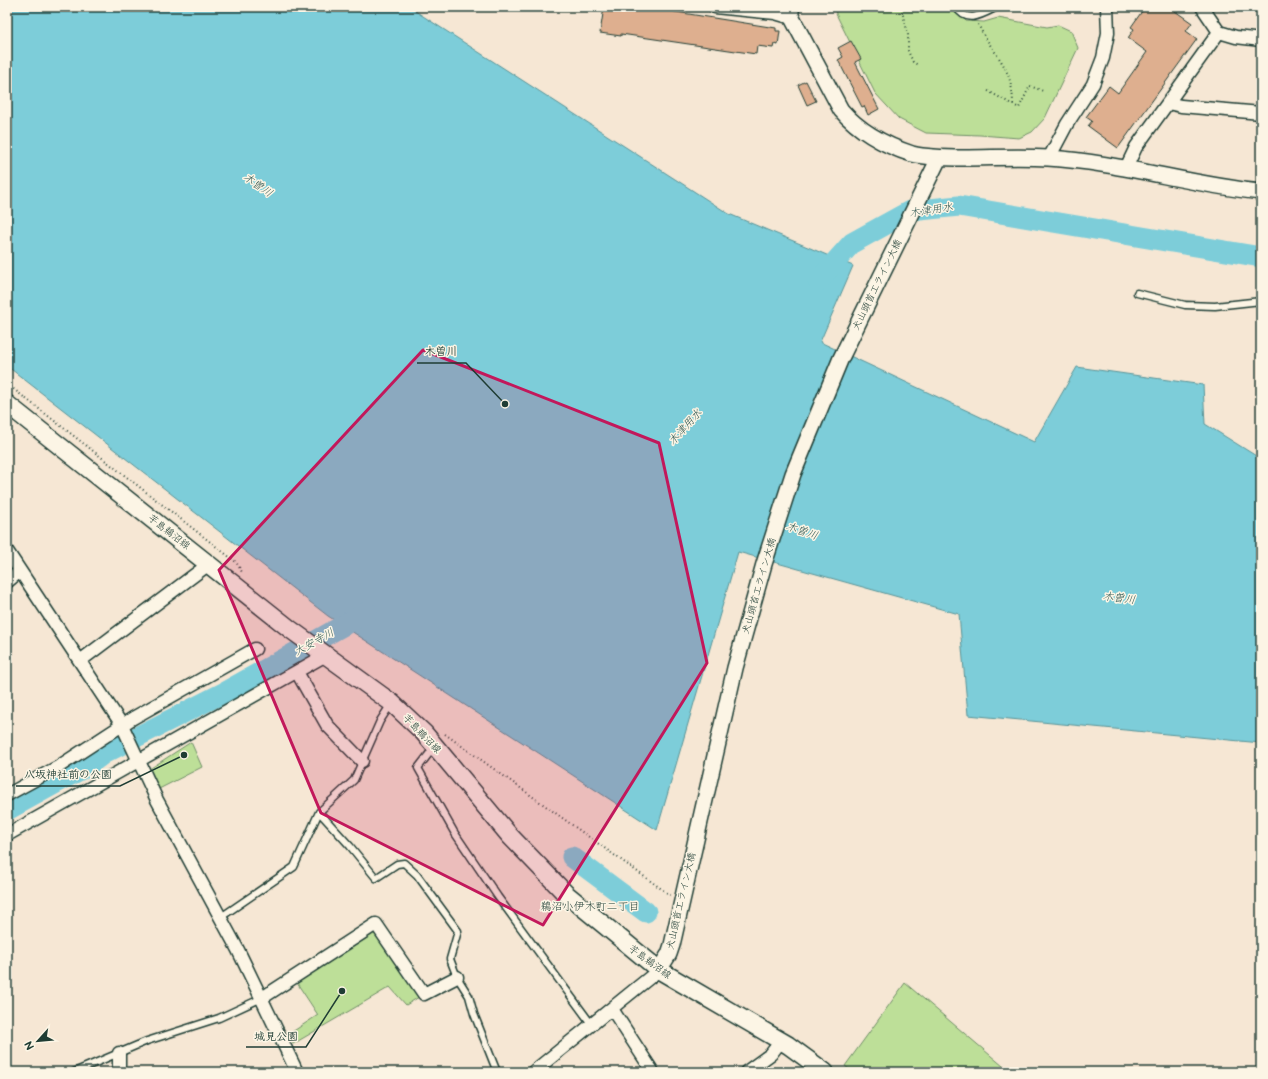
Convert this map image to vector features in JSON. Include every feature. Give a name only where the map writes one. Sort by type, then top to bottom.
[{"type":"main road","name":"芋島鵜沼線","points":[[7,404],[290,629],[392,703],[424,733],[510,836],[565,893],[659,970],[781,1041],[825,1072]]},
{"type":"street","points":[[715,7],[775,13],[792,13],[835,100],[850,120],[885,144],[914,154],[940,158],[1049,158],[1126,168],[1219,187],[1261,192]]},
{"type":"street","points":[[1049,158],[1067,124],[1093,84],[1103,58],[1108,33],[1107,7]]},
{"type":"street","points":[[1202,7],[1219,32],[1236,37],[1261,40]]},
{"type":"street","points":[[1126,168],[1136,147],[1219,32]]},
{"type":"street","points":[[1168,103],[1181,106],[1261,113]]},
{"type":"street","name":"犬山頭首工ライン大橋","points":[[659,970],[669,954],[672,945],[735,668],[764,564],[793,474],[841,358],[940,158]]},
{"type":"street","points":[[7,551],[124,728],[137,759],[191,864],[221,917],[297,1072]]},
{"type":"street","points":[[80,661],[209,564]]},
{"type":"street","points":[[7,582],[20,571]]},
{"type":"street","points":[[7,795],[58,767],[255,649]]},
{"type":"street","points":[[7,835],[137,759],[297,672],[324,653]]},
{"type":"street","points":[[297,672],[326,725],[362,760]]},
{"type":"street","points":[[262,998],[376,924],[424,994],[457,977]]},
{"type":"street","points":[[533,1072],[659,970]]},
{"type":"street","points":[[612,1009],[653,1072]]},
{"type":"street","points":[[746,1072],[771,1054],[781,1041]]},
{"type":"street","points":[[119,1053],[119,1072]]},
{"type":"lane","points":[[956,7],[965,16],[976,18],[997,7]]},
{"type":"lane","points":[[1137,293],[1185,305],[1215,306],[1261,301]]},
{"type":"lane","points":[[221,917],[294,867],[319,812],[354,780],[380,721],[392,703]]},
{"type":"lane","points":[[435,746],[418,768],[454,832],[498,897],[592,1025]]},
{"type":"lane","points":[[319,812],[350,846],[376,878],[397,864],[404,863],[417,875],[458,931],[450,959],[457,977],[469,996],[474,1014],[497,1072]]},
{"type":"lane","points":[[74,1072],[147,1041],[219,1018],[262,998]]},
{"type":"path","points":[[901,7],[908,35],[908,51],[913,62],[918,65]]},
{"type":"path","points":[[976,18],[1007,71],[1013,88],[1013,105]]},
{"type":"path","points":[[988,91],[1019,108],[1030,86],[1043,91]]},
{"type":"path","points":[[665,890],[673,898]]},
{"type":"highlighted area","points":[[423,350],[659,443],[707,663],[543,925],[321,813],[219,570]]},
{"type":"green space","points":[[835,7],[954,7],[966,21],[984,22],[998,18],[1047,27],[1058,25],[1071,31],[1078,48],[1045,118],[1032,132],[1019,138],[926,133],[899,119],[875,93],[836,14]]},
{"type":"green space","points":[[191,742],[202,767],[159,789],[148,770]]},
{"type":"green space","points":[[378,931],[419,997],[406,1005],[390,987],[293,1044],[289,1034],[318,1015],[297,983]]},
{"type":"green space","points":[[905,983],[1010,1072],[853,1072],[845,1066]]},
{"type":"water","name":"木曽川","points":[[7,7],[409,7],[729,214],[853,266],[820,342],[1034,442],[1077,367],[1203,385],[1205,424],[1261,459],[1261,743],[968,715],[959,614],[738,552],[657,830],[328,616],[7,366]]},
{"type":"building","points":[[604,7],[645,7],[776,28],[776,31],[780,31],[778,45],[774,44],[773,48],[757,46],[756,54],[621,34],[621,36],[600,33]]},
{"type":"building","points":[[1145,7],[1178,7],[1175,11],[1192,23],[1186,31],[1197,39],[1118,148],[1088,126],[1092,121],[1086,117],[1109,86],[1118,93],[1147,52],[1128,38],[1134,29],[1131,27]]},
{"type":"building","points":[[851,41],[861,59],[855,62],[879,109],[868,115],[864,106],[862,107],[838,60],[843,57],[838,48]]},
{"type":"building","points":[[806,81],[816,101],[807,105],[798,85]]},
{"type":"waterway","name":"木津用水","points":[[818,281],[852,243],[910,211],[959,206],[1261,257]]},
{"type":"waterway","name":"大安寺川","points":[[7,810],[87,766],[103,754],[225,692],[367,612]]},
{"type":"waterway","points":[[572,857],[646,912]]},
{"type":"place","name":"木曽川","points":[[505,404]]},
{"type":"place","name":"八坂神社前の公園","points":[[184,755]]},
{"type":"place","name":"城見公園","points":[[342,991]]},
{"type":"district","name":"鵜沼小伊木町二丁目","points":[[590,906]]}]
